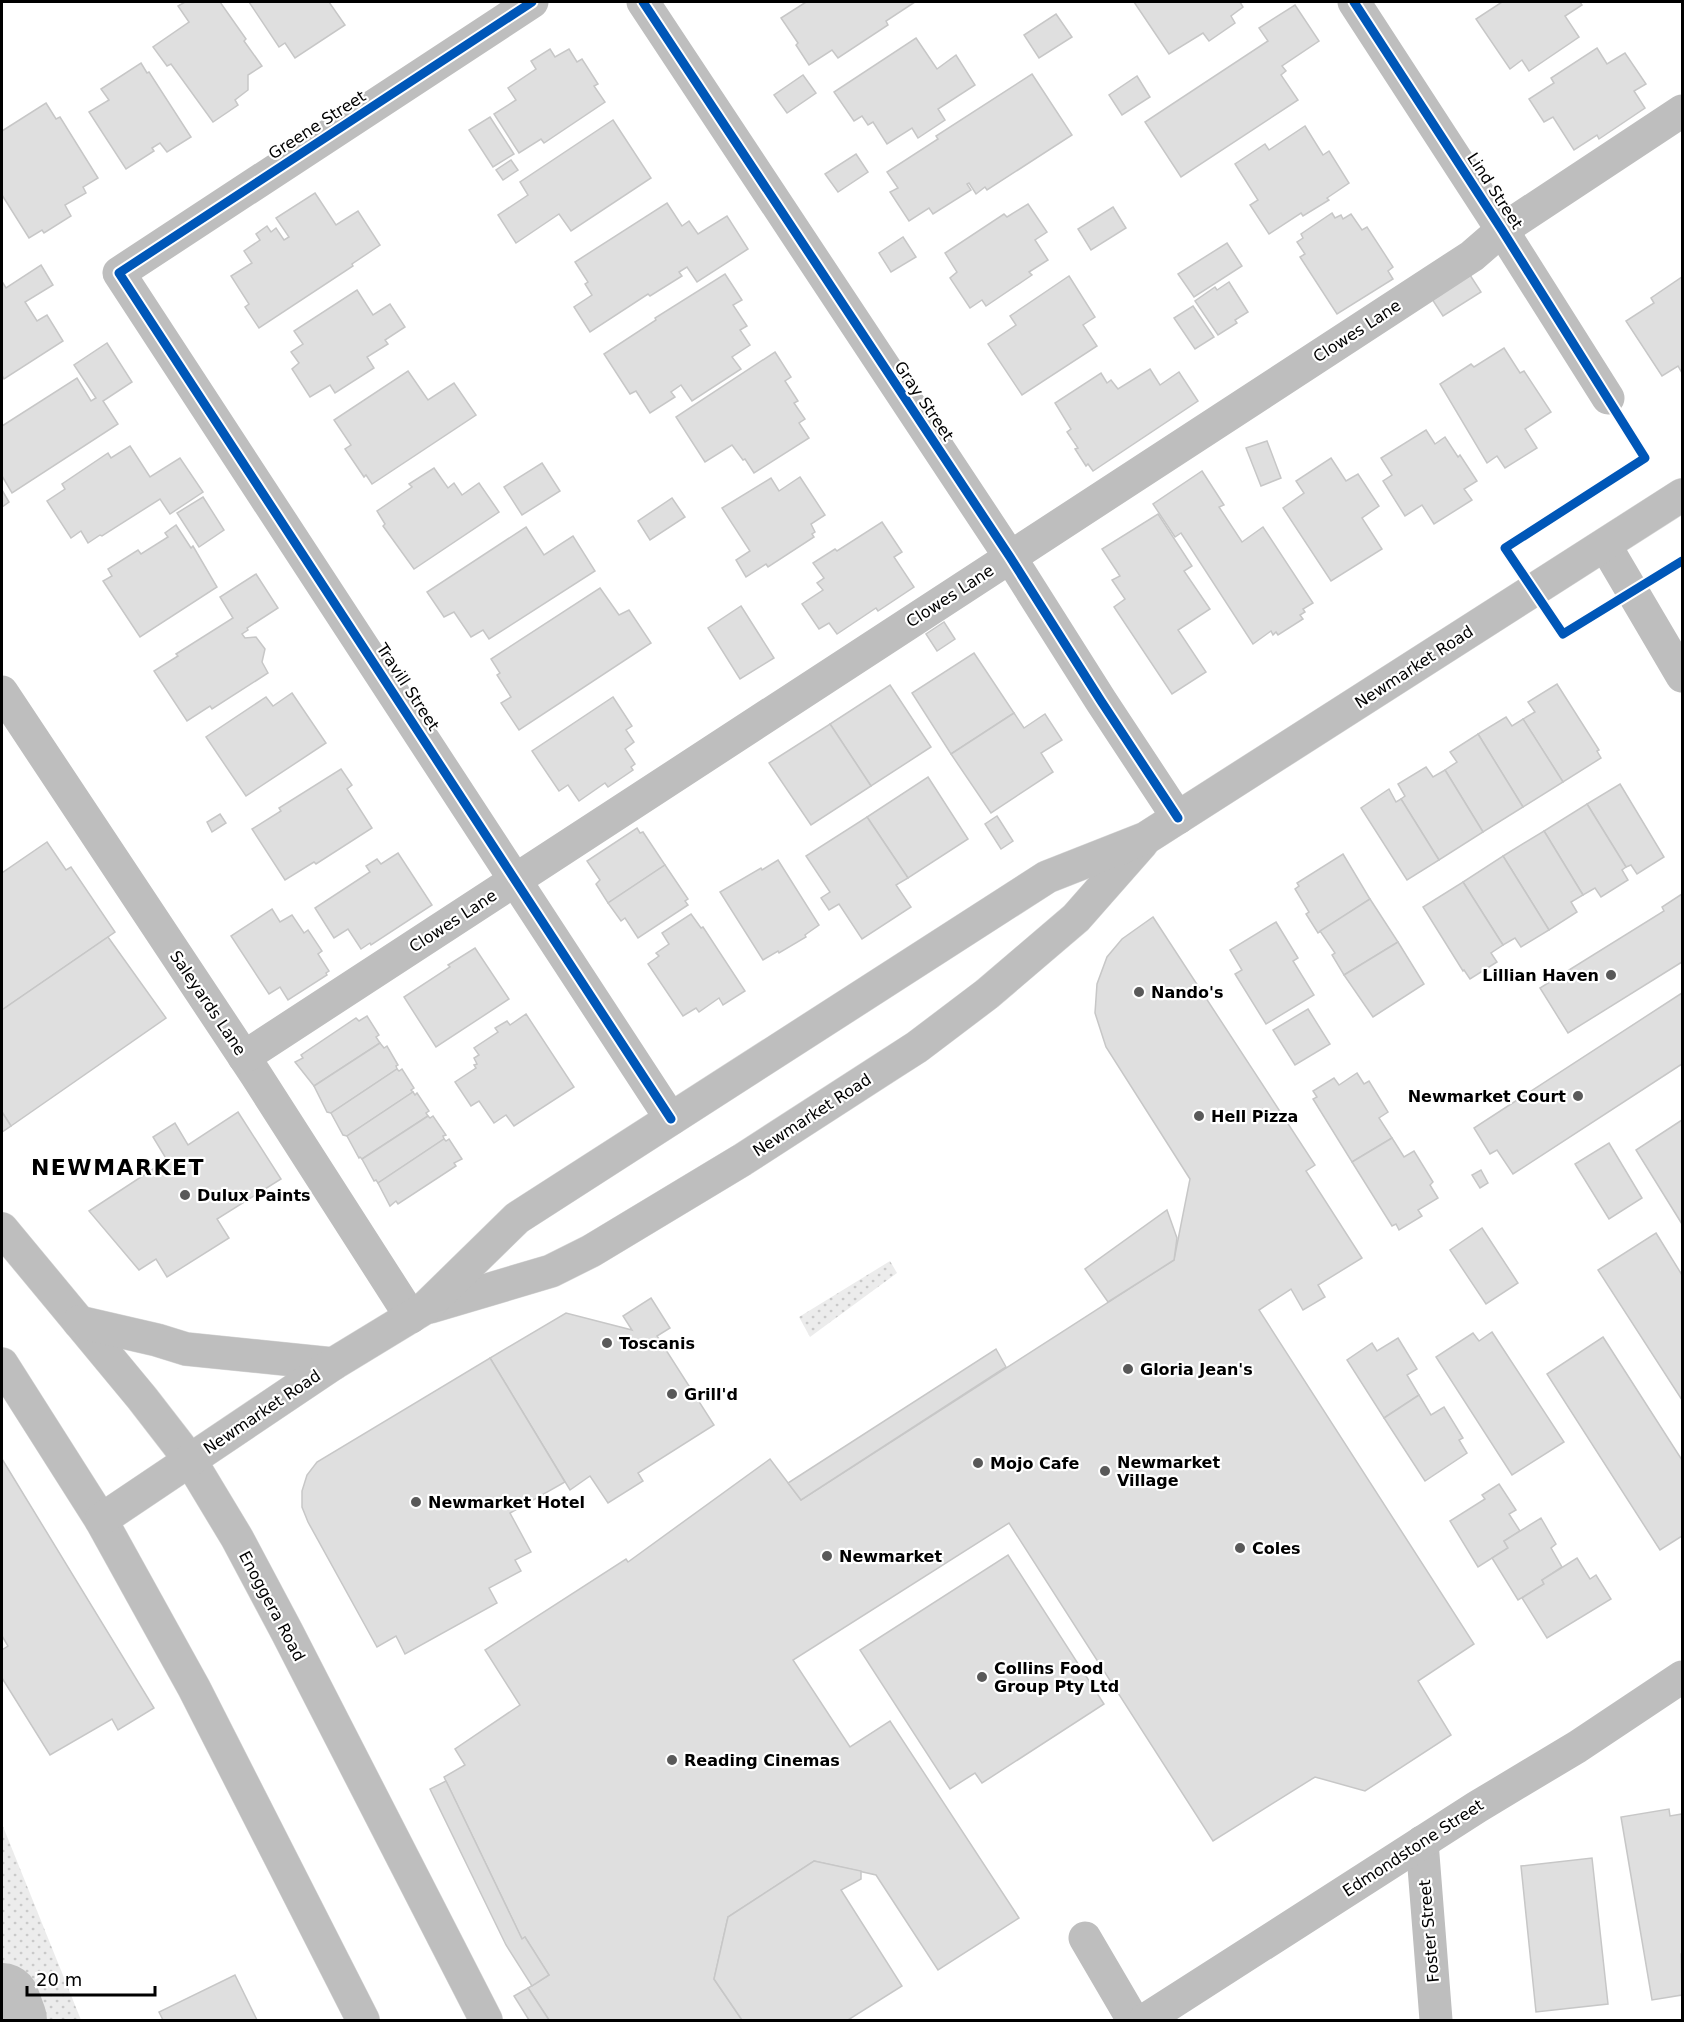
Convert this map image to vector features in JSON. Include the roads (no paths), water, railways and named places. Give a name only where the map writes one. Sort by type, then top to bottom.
[{"type":"main road","name":"Greene Street","points":[[119,273],[532,2]]},
{"type":"main road","name":"Gray Street","points":[[643,2],[1010,557],[1178,818]]},
{"type":"main road","name":"Lind Street","points":[[1354,2],[1608,398]]},
{"type":"main road","name":"Clowes Lane","points":[[244,1057],[1472,256],[1502,230],[1683,111]]},
{"type":"main road","name":"Travill Street","points":[[119,273],[671,1119]]},
{"type":"main road","name":"Newmarket Road","points":[[100,1520],[333,1364],[418,1313],[517,1218],[1047,877],[1146,838],[1683,495]]},
{"type":"main road","points":[[1605,545],[1683,676]]},
{"type":"main road","name":"Saleyards Lane","points":[[2,692],[244,1057],[418,1313]]},
{"type":"main road","name":"Newmarket Road","points":[[418,1313],[551,1271],[591,1251],[742,1160],[890,1065],[987,994],[1076,918],[1146,838]]},
{"type":"main road","name":"Enoggera Road","points":[[2,1229],[190,1460],[237,1538],[287,1632],[486,2020]]},
{"type":"main road","points":[[79,1322],[186,1349],[333,1364]]},
{"type":"main road","points":[[2,1364],[100,1520],[194,1688],[363,2020]]},
{"type":"main road","name":"Edmondstone Street","points":[[1145,2020],[1422,1842],[1577,1747],[1683,1677]]},
{"type":"main road","name":"Foster Street","points":[[1422,1842],[1436,2020]]},
{"type":"main road","points":[[1084,1938],[1132,2020]]},
{"type":"waterway","points":[[2,2001],[9,2020]]},
{"type":"place","name":"Lillian Haven","points":[[1611,975]]},
{"type":"place","name":"Nando's","points":[[1139,992]]},
{"type":"place","name":"Newmarket Court","points":[[1578,1096]]},
{"type":"place","name":"Hell Pizza","points":[[1199,1116]]},
{"type":"place","name":"Dulux Paints","points":[[185,1195]]},
{"type":"place","name":"Toscanis","points":[[607,1343]]},
{"type":"place","name":"Gloria Jean's","points":[[1128,1369]]},
{"type":"place","name":"Grill'd","points":[[672,1394]]},
{"type":"place","name":"Mojo Cafe","points":[[978,1463]]},
{"type":"place","name":"Newmarket Village","points":[[1105,1471]]},
{"type":"place","name":"Newmarket Hotel","points":[[416,1502]]},
{"type":"place","name":"Coles","points":[[1240,1548]]},
{"type":"place","name":"Newmarket","points":[[827,1556]]},
{"type":"place","name":"Collins Food Group Pty Ltd","points":[[982,1677]]},
{"type":"place","name":"Reading Cinemas","points":[[672,1760]]},
{"type":"district","name":"NEWMARKET","points":[[118,1167]]}]
